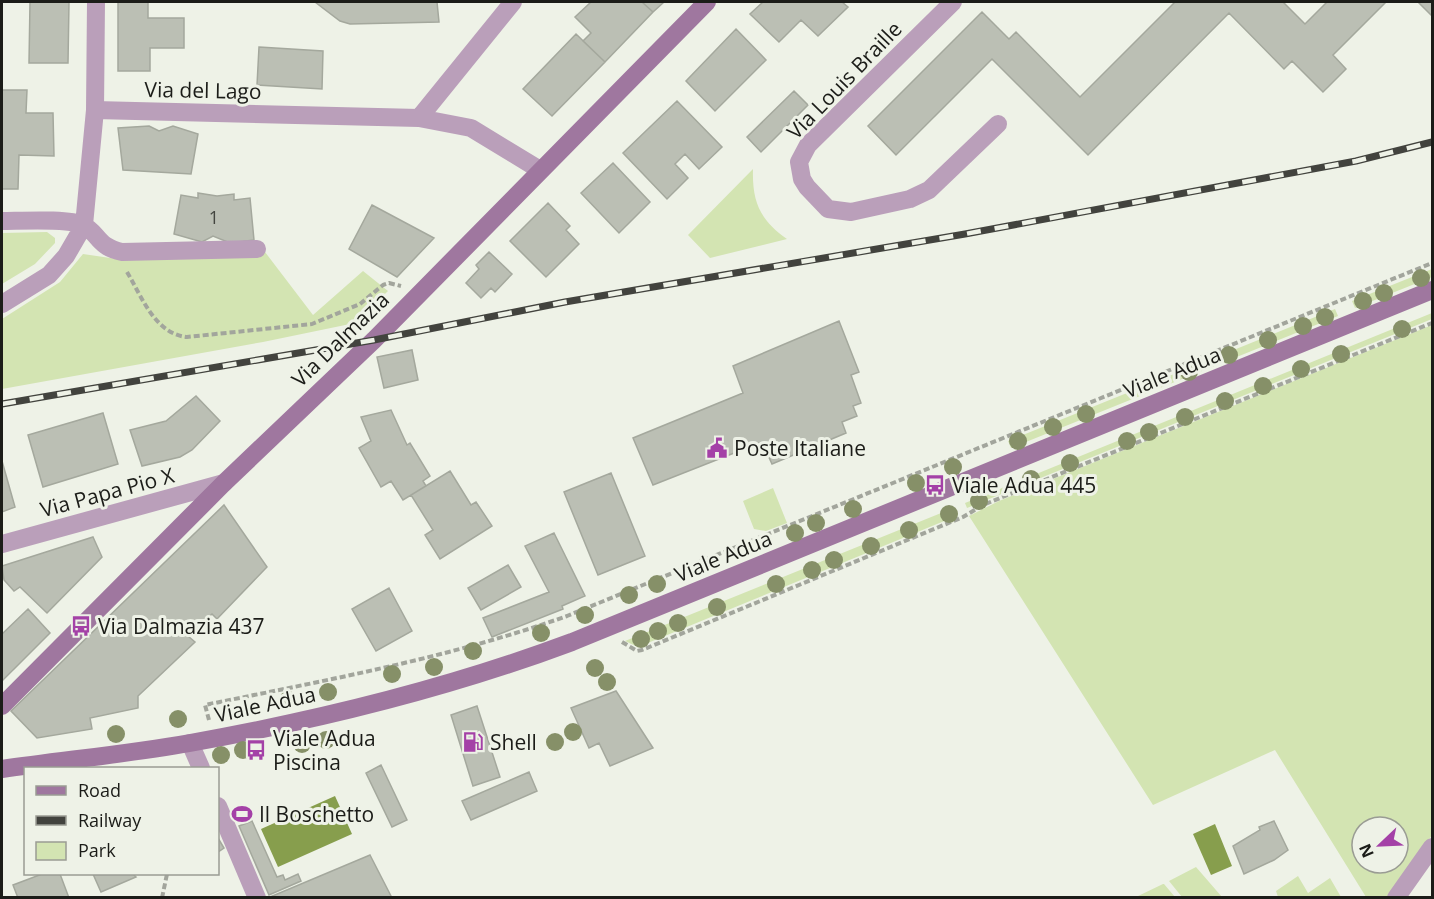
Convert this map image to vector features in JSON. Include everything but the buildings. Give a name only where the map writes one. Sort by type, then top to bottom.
[{"type":"main road","name":"Via Dalmazia","points":[[2,705],[224,483],[418,294],[707,2]]},
{"type":"main road","name":"Viale Adua","points":[[4,764],[190,743],[432,688],[549,651],[1432,290]]},
{"type":"street","points":[[2,304],[49,276],[66,256],[84,225],[95,110],[96,2]]},
{"type":"street","points":[[418,118],[513,2]]},
{"type":"street","name":"Via Louis Braille","points":[[952,2],[808,145],[799,162],[802,179],[815,198],[836,211],[851,212],[898,203],[921,195],[937,185],[998,124]]},
{"type":"street","name":"Via del Lago","points":[[95,110],[418,118],[471,128],[540,170]]},
{"type":"street","points":[[2,221],[84,225],[99,242],[113,250],[132,252],[257,249]]},
{"type":"street","name":"Via Papa Pio X","points":[[2,544],[224,483]]},
{"type":"street","points":[[190,743],[201,767]]},
{"type":"street","points":[[219,808],[257,897]]},
{"type":"street","points":[[1396,897],[1432,847]]},
{"type":"path","points":[[113,250],[160,325],[180,336],[320,322],[360,304],[389,283],[418,294]]},
{"type":"path","points":[[213,738],[205,705],[371,672],[514,635],[567,616],[1432,263]]},
{"type":"path","points":[[618,641],[637,651],[642,650],[963,517],[983,505],[1432,323]]},
{"type":"path","points":[[162,897],[166,875]]},
{"type":"green space","points":[[753,169],[756,201],[770,225],[787,239],[710,258],[688,235]]},
{"type":"green space","points":[[47,232],[55,238],[55,243],[35,264],[2,284],[2,233]]},
{"type":"green space","points":[[265,252],[313,315],[363,271],[388,291],[355,323],[2,389],[2,319],[60,282],[83,254],[124,260]]},
{"type":"green space","points":[[1432,269],[1432,277],[1355,308],[1352,301]]},
{"type":"green space","points":[[1335,309],[1338,316],[1011,448],[1008,441]]},
{"type":"green space","points":[[1432,313],[1432,319],[967,508],[965,503]]},
{"type":"green space","points":[[1432,325],[1432,835],[1410,867],[1410,815],[1350,815],[1350,871],[1275,750],[1153,805],[969,516],[999,501]]},
{"type":"green space","points":[[773,488],[787,523],[766,531],[754,529],[743,501]]},
{"type":"green space","points":[[951,509],[954,517],[638,647],[625,641]]},
{"type":"green space","points":[[1196,867],[1222,897],[1182,897],[1169,881]]},
{"type":"green space","points":[[1352,875],[1404,875],[1389,897],[1366,897]]},
{"type":"green space","points":[[1298,876],[1308,893],[1330,878],[1341,897],[1278,897],[1276,891]]},
{"type":"green space","points":[[1163,884],[1175,897],[1136,897]]},
{"type":"shaded area","points":[[335,796],[352,834],[278,867],[261,829]]},
{"type":"shaded area","points":[[1215,824],[1232,866],[1211,875],[1193,834]]},
{"type":"railway","points":[[2,404],[374,340],[565,302],[965,234],[1356,161],[1432,142]]},
{"type":"place","name":"Poste Italiane","points":[[717,448]]},
{"type":"place","name":"Viale Adua 445","points":[[935,485]]},
{"type":"place","name":"Via Dalmazia 437","points":[[81,626]]},
{"type":"place","name":"Shell","points":[[473,742]]},
{"type":"place","name":"Viale Adua Piscina","points":[[256,750]]},
{"type":"place","name":"Il Boschetto","points":[[242,814]]}]
